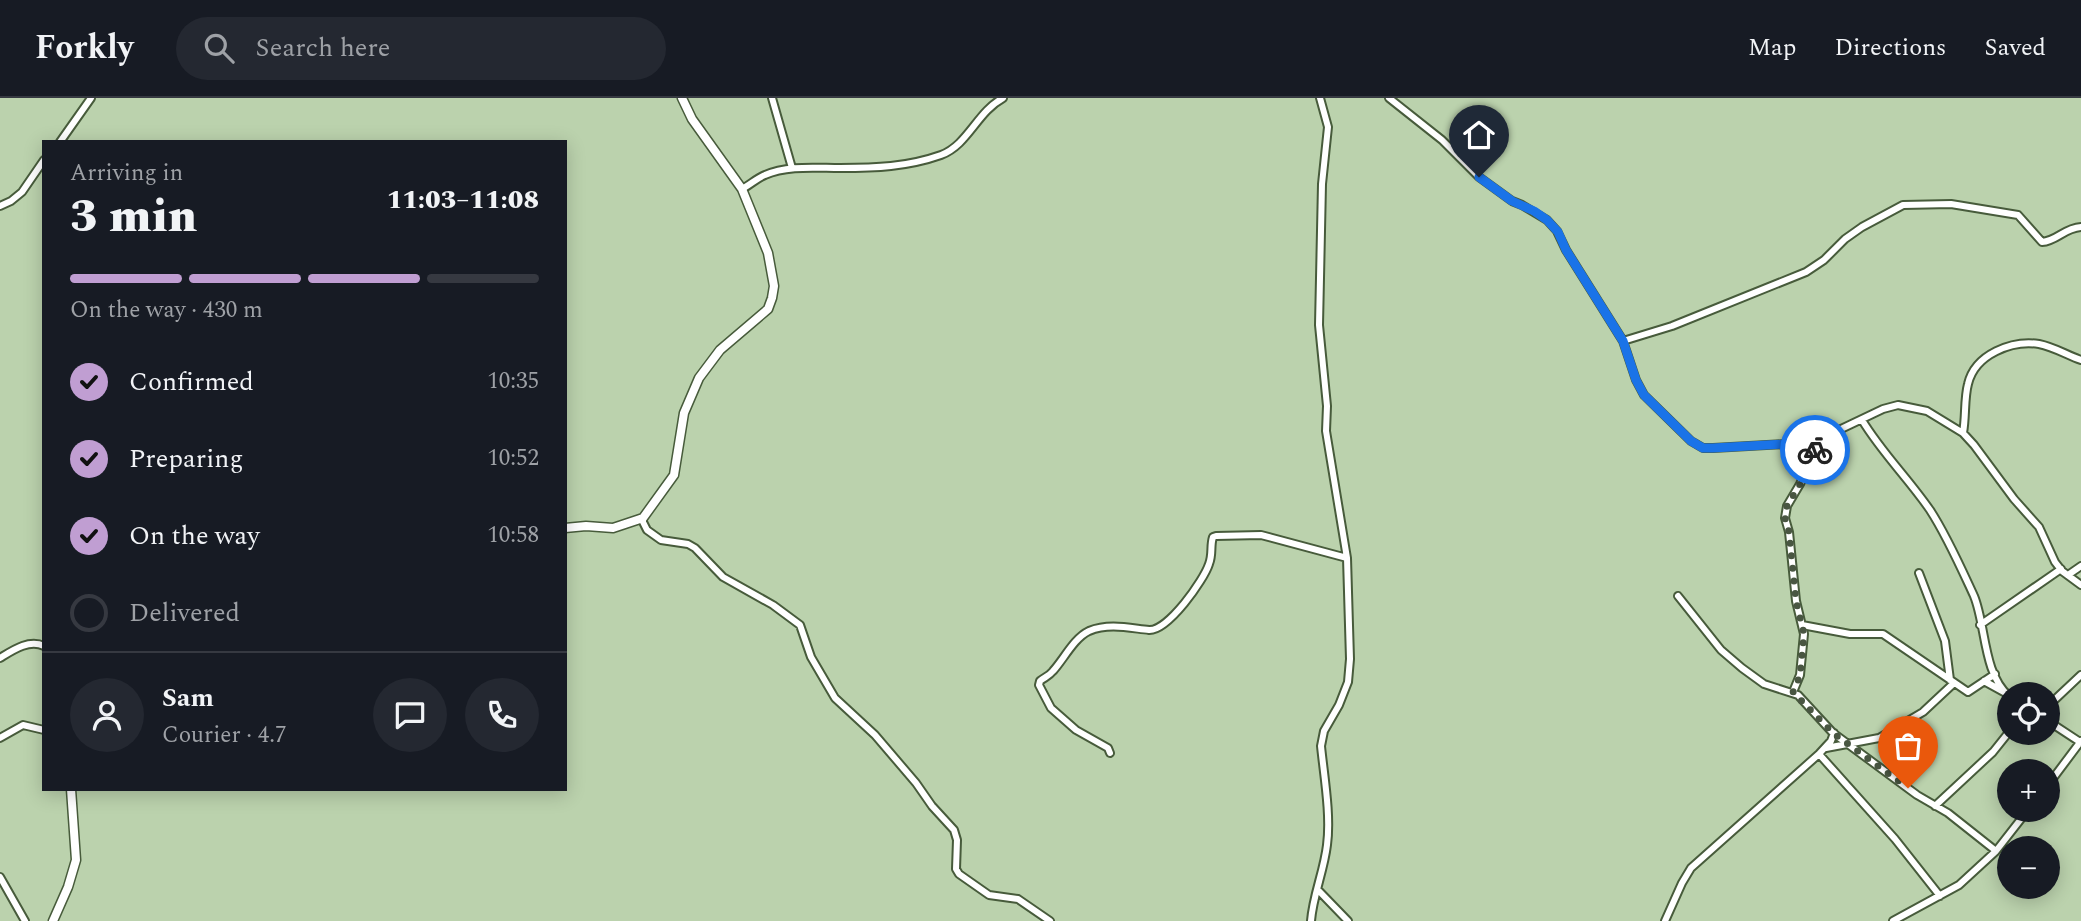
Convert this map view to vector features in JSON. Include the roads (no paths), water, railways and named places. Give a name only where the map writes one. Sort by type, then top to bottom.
[{"type":"street","points":[[61,140],[91,98]]},
{"type":"street","points":[[567,528],[613,528],[643,518],[674,475],[684,413],[699,378],[720,350],[768,309],[772,298],[774,286],[768,253],[742,189],[697,126],[682,98]]},
{"type":"street","points":[[772,98],[792,168]]},
{"type":"street","points":[[742,189],[766,174],[792,168],[892,168],[941,155],[952,150],[978,119],[1003,98]]},
{"type":"street","points":[[1311,921],[1328,841],[1321,746],[1324,731],[1348,682],[1350,659],[1346,558],[1326,431],[1327,405],[1319,325],[1322,184],[1328,127],[1320,98]]},
{"type":"street","points":[[1389,98],[1442,140],[1479,177],[1512,201],[1547,220],[1558,232],[1566,250],[1623,341],[1644,395],[1683,435],[1703,448],[1803,443],[1820,439],[1883,409],[1898,405],[1927,411],[1963,433],[2039,527],[2048,549],[2061,569],[2081,585]]},
{"type":"street","points":[[0,206],[22,192],[42,163]]},
{"type":"street","points":[[1623,341],[1672,326],[1806,272],[1862,227],[1903,205],[1951,204],[2018,215],[2045,242],[2056,238],[2063,231],[2081,227]]},
{"type":"street","points":[[1963,433],[1968,382],[1990,353],[2017,345],[2038,344],[2081,360]]},
{"type":"street","points":[[1862,420],[1881,451],[1932,513],[1975,599],[1980,625],[2000,682]]},
{"type":"street","points":[[1793,692],[1800,676],[1804,648],[1785,518],[1787,506],[1820,439]]},
{"type":"street","points":[[643,518],[647,530],[661,540],[688,544],[695,548],[723,577],[773,605],[800,625],[811,657],[835,698],[875,735],[954,830],[957,840],[956,869],[959,874],[989,895],[1018,899],[1050,921]]},
{"type":"street","points":[[1111,753],[1108,748],[1076,730],[1051,708],[1039,685],[1086,633],[1125,626],[1151,630],[1163,625],[1178,611],[1208,567],[1212,553],[1210,544],[1216,536],[1261,536],[1346,558]]},
{"type":"street","points":[[2068,576],[2081,566]]},
{"type":"street","points":[[1980,625],[2061,569]]},
{"type":"street","points":[[1919,573],[1945,641],[1952,681]]},
{"type":"street","points":[[1678,596],[1721,650],[1742,668],[1764,684],[1793,692],[1834,733],[1917,795],[1956,818],[1996,851]]},
{"type":"street","points":[[1802,625],[1850,634],[1883,634],[1970,692],[1995,674]]},
{"type":"street","points":[[0,658],[29,644],[42,645]]},
{"type":"street","points":[[2060,695],[2081,675]]},
{"type":"street","points":[[1825,748],[1879,738],[1906,724],[1923,712],[1952,681]]},
{"type":"street","points":[[1984,681],[1997,689]]},
{"type":"street","points":[[0,738],[23,725],[42,730]]},
{"type":"street","points":[[2060,728],[2081,741],[2060,769]]},
{"type":"street","points":[[1665,921],[1682,883],[1692,868],[1819,754],[1834,733]]},
{"type":"street","points":[[1935,806],[1999,745]]},
{"type":"street","points":[[1819,754],[1895,839],[1940,896]]},
{"type":"street","points":[[53,921],[76,860],[71,791]]},
{"type":"street","points":[[1893,921],[1959,885],[1996,851],[2019,822]]},
{"type":"street","points":[[0,877],[25,921]]},
{"type":"street","points":[[1318,890],[1348,921]]}]
